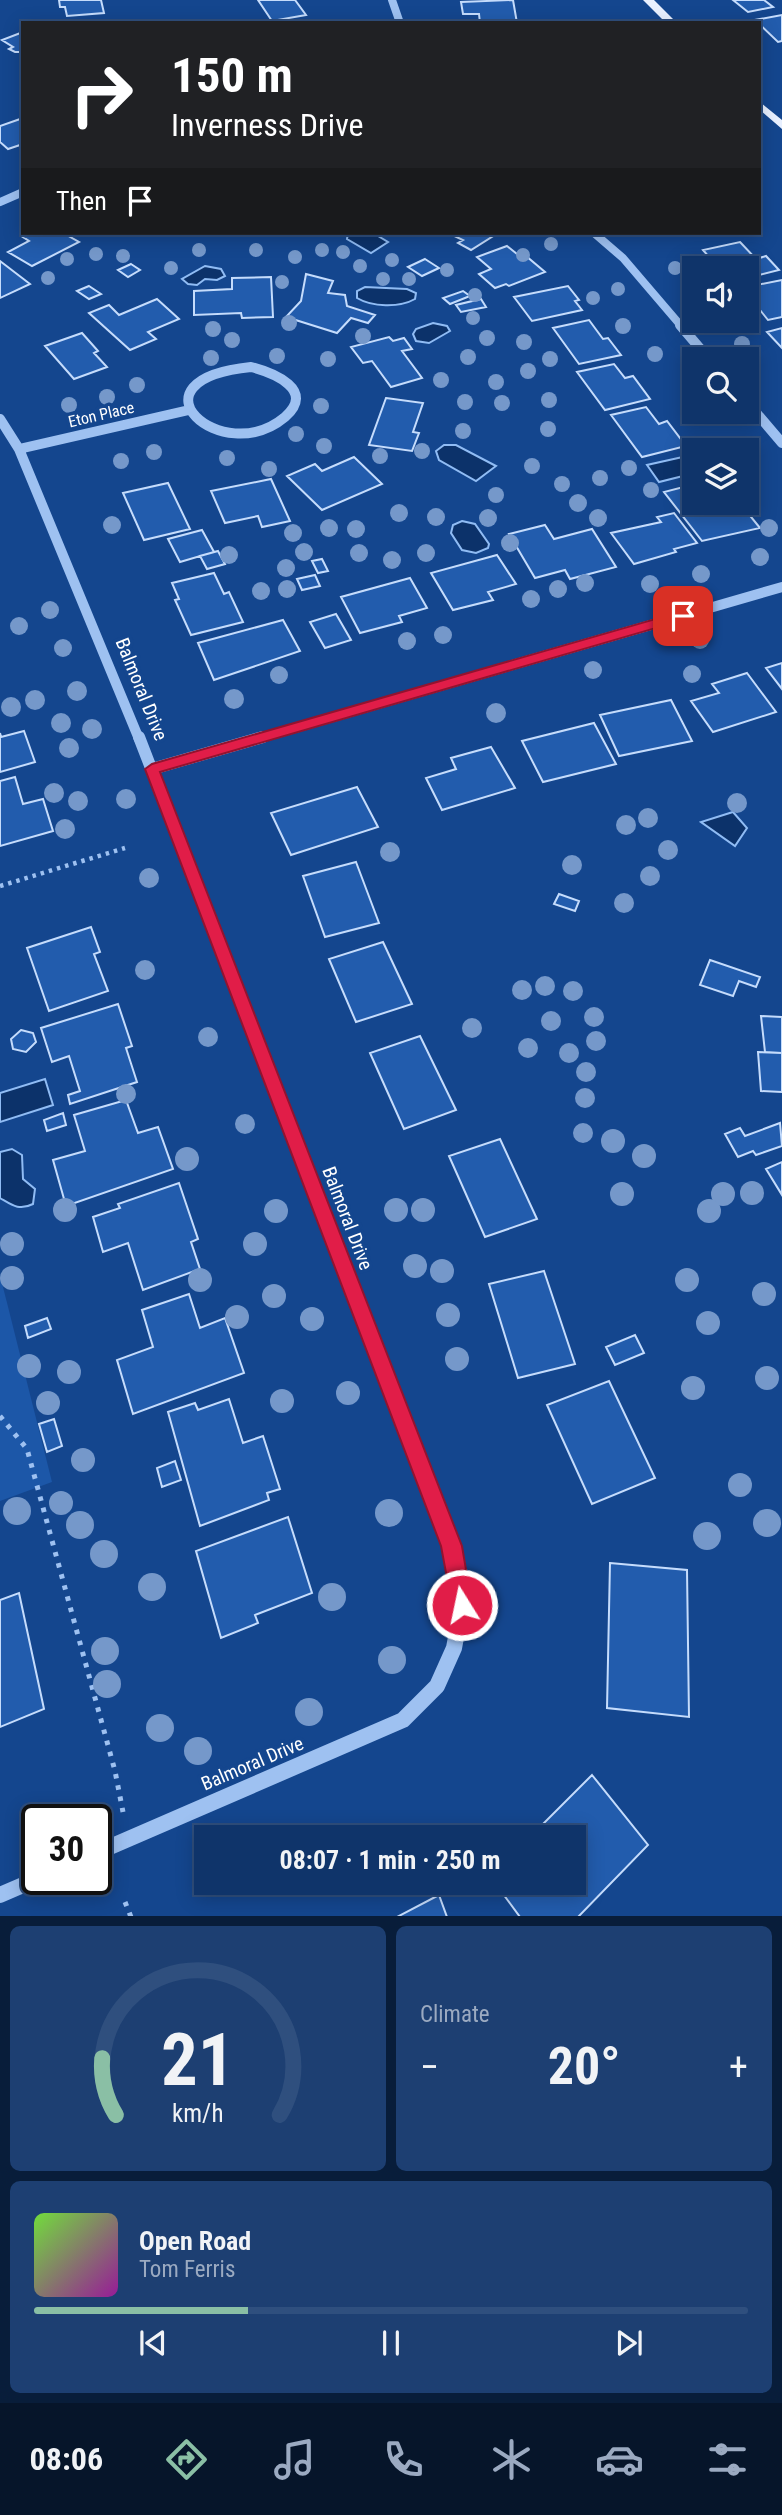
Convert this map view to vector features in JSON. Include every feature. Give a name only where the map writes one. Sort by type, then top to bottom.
[{"type":"main road","points":[[648,0],[670,21]]},
{"type":"main road","points":[[761,106],[782,126]]},
{"type":"street","points":[[392,0],[400,21]]},
{"type":"street","points":[[0,202],[21,193]]},
{"type":"street","points":[[596,235],[623,258],[699,347]]},
{"type":"street","points":[[234,368],[266,370],[280,375],[290,383],[295,393],[289,413],[279,422],[265,429],[247,432],[227,432],[211,428],[197,420],[189,410],[187,398],[192,387],[203,378],[234,368]]},
{"type":"street","name":"Eton Place","points":[[19,449],[189,410]]},
{"type":"street","points":[[759,416],[782,443]]},
{"type":"street","name":"Balmoral Drive","points":[[0,419],[19,449],[152,769],[452,1546],[462,1605],[454,1648],[438,1686],[403,1720],[112,1846]]},
{"type":"street","points":[[152,769],[782,587]]},
{"type":"street","points":[[0,1895],[21,1886]]},
{"type":"path","points":[[0,886],[125,848]]},
{"type":"path","points":[[0,1416],[27,1449],[116,1771],[125,1840]]},
{"type":"path","points":[[125,1902],[131,1916]]},
{"type":"shaded area","points":[[348,235],[376,235],[388,242],[371,253],[347,239]]},
{"type":"shaded area","points":[[205,266],[221,269],[225,276],[217,280],[205,279],[197,285],[188,284],[182,279]]},
{"type":"shaded area","points":[[365,287],[407,289],[416,293],[415,299],[394,305],[370,303],[357,298],[357,291]]},
{"type":"shaded area","points":[[433,323],[447,326],[450,331],[429,343],[416,341],[413,334],[416,329]]},
{"type":"shaded area","points":[[444,445],[456,445],[496,466],[476,481],[439,460],[436,451]]},
{"type":"shaded area","points":[[682,457],[682,476],[659,482],[647,465]]},
{"type":"shaded area","points":[[462,521],[475,524],[489,544],[488,548],[476,553],[462,550],[451,533],[453,525]]},
{"type":"shaded area","points":[[733,812],[747,828],[735,846],[701,822]]},
{"type":"shaded area","points":[[45,1079],[53,1105],[0,1122],[0,1093]]},
{"type":"shaded area","points":[[12,1149],[22,1155],[23,1179],[35,1189],[33,1204],[24,1207],[0,1198],[0,1152]]},
{"type":"shaded area","points":[[0,1275],[52,1482],[0,1501]]},
{"type":"building","points":[[59,0],[101,0],[104,13],[67,16],[65,7],[60,7]]},
{"type":"building","points":[[258,0],[295,0],[306,15],[272,21]]},
{"type":"building","points":[[513,0],[517,21],[480,21],[479,14],[463,14],[461,2]]},
{"type":"building","points":[[733,0],[764,0],[773,7],[748,12]]},
{"type":"building","points":[[782,15],[782,41],[778,42],[761,26],[761,21],[755,20]]},
{"type":"building","points":[[21,33],[21,52],[9,49],[13,47],[2,40]]},
{"type":"building","points":[[21,119],[21,145],[8,149],[0,142],[0,126]]},
{"type":"building","points":[[67,235],[79,242],[32,266],[8,252],[29,241],[23,237]]},
{"type":"building","points":[[452,235],[495,235],[471,250],[458,243],[463,240]]},
{"type":"building","points":[[740,242],[753,256],[708,256],[703,250]]},
{"type":"building","points":[[507,246],[522,258],[526,256],[545,272],[509,286],[506,284],[495,288],[479,274],[491,269],[477,257]]},
{"type":"building","points":[[766,256],[779,270],[759,275],[759,258]]},
{"type":"building","points":[[425,259],[439,268],[422,276],[408,267]]},
{"type":"building","points":[[0,261],[30,284],[0,298]]},
{"type":"building","points":[[131,264],[140,270],[128,277],[118,270]]},
{"type":"building","points":[[306,274],[333,281],[328,293],[345,295],[347,306],[375,315],[368,323],[351,318],[337,333],[286,317],[301,301]]},
{"type":"building","points":[[271,277],[273,317],[242,318],[241,313],[194,315],[194,291],[232,289],[232,278]]},
{"type":"building","points":[[782,280],[782,317],[768,320],[759,310],[759,285]]},
{"type":"building","points":[[89,286],[101,294],[89,299],[77,291]]},
{"type":"building","points":[[568,286],[579,300],[575,301],[582,310],[532,321],[514,297]]},
{"type":"building","points":[[463,291],[470,296],[450,304],[443,298]]},
{"type":"building","points":[[157,299],[179,319],[148,332],[156,339],[130,350],[89,313],[109,305],[119,315]]},
{"type":"building","points":[[481,299],[486,307],[461,312],[456,305]]},
{"type":"building","points":[[589,320],[603,339],[608,338],[621,355],[579,364],[553,328]]},
{"type":"building","points":[[782,328],[782,348],[767,332]]},
{"type":"building","points":[[82,333],[98,351],[94,353],[107,367],[74,379],[45,346]]},
{"type":"building","points":[[389,337],[393,341],[404,338],[412,349],[402,351],[422,378],[391,387],[372,361],[363,363],[351,347]]},
{"type":"building","points":[[614,364],[625,378],[633,376],[650,399],[605,410],[577,372]]},
{"type":"building","points":[[386,398],[423,403],[413,432],[419,433],[412,451],[369,445]]},
{"type":"building","points":[[646,407],[659,424],[667,421],[682,441],[682,447],[642,457],[611,415]]},
{"type":"building","points":[[354,457],[382,484],[322,510],[287,476],[315,464],[322,471]]},
{"type":"building","points":[[271,479],[290,521],[262,527],[258,516],[225,523],[211,491]]},
{"type":"building","points":[[168,483],[190,529],[144,540],[123,493]]},
{"type":"building","points":[[682,487],[682,515],[749,515],[760,528],[702,541],[664,492]]},
{"type":"building","points":[[674,513],[697,543],[634,564],[611,533],[661,522],[657,517]]},
{"type":"building","points":[[545,525],[554,539],[592,529],[616,567],[570,579],[565,570],[535,578],[509,534]]},
{"type":"building","points":[[202,530],[214,552],[180,562],[168,539]]},
{"type":"building","points":[[218,551],[225,564],[207,569],[200,556]]},
{"type":"building","points":[[497,555],[516,584],[488,592],[493,600],[453,610],[431,573]]},
{"type":"building","points":[[322,559],[328,571],[318,573],[312,561]]},
{"type":"building","points":[[214,573],[224,594],[229,592],[243,622],[191,635],[175,600],[179,599],[172,583]]},
{"type":"building","points":[[315,575],[320,586],[302,590],[297,579]]},
{"type":"building","points":[[410,578],[427,608],[399,616],[402,622],[360,633],[341,597]]},
{"type":"building","points":[[336,614],[351,640],[325,648],[310,622]]},
{"type":"building","points":[[283,620],[300,651],[214,680],[198,643]]},
{"type":"building","points":[[782,663],[782,689],[766,668]]},
{"type":"building","points":[[747,673],[776,712],[713,732],[691,701],[719,693],[712,684]]},
{"type":"building","points":[[671,700],[692,741],[619,756],[600,715]]},
{"type":"building","points":[[594,723],[616,764],[543,782],[522,741]]},
{"type":"building","points":[[24,731],[35,762],[0,772],[0,733],[1,737]]},
{"type":"building","points":[[491,747],[515,788],[442,810],[426,778],[456,769],[451,758]]},
{"type":"building","points":[[15,777],[23,804],[43,799],[53,831],[0,846],[0,781]]},
{"type":"building","points":[[357,787],[378,827],[291,855],[271,813]]},
{"type":"building","points":[[356,862],[379,923],[325,937],[303,876]]},
{"type":"building","points":[[559,894],[579,901],[575,911],[554,904]]},
{"type":"building","points":[[91,927],[100,952],[94,954],[108,991],[49,1011],[27,948]]},
{"type":"building","points":[[383,942],[412,1004],[356,1022],[329,959]]},
{"type":"building","points":[[710,960],[760,977],[756,987],[739,981],[733,996],[700,985]]},
{"type":"building","points":[[118,1004],[132,1046],[126,1048],[137,1082],[70,1104],[68,1095],[80,1091],[69,1056],[52,1062],[41,1028]]},
{"type":"building","points":[[761,1016],[782,1017],[782,1053],[765,1052]]},
{"type":"building","points":[[21,1030],[33,1033],[36,1042],[26,1052],[13,1049],[11,1039]]},
{"type":"building","points":[[420,1036],[456,1110],[404,1129],[370,1053]]},
{"type":"building","points":[[758,1052],[782,1053],[782,1092],[761,1091]]},
{"type":"building","points":[[126,1100],[138,1133],[158,1127],[173,1169],[66,1206],[53,1160],[85,1151],[74,1115]]},
{"type":"building","points":[[63,1113],[66,1125],[47,1131],[44,1120]]},
{"type":"building","points":[[780,1123],[782,1146],[756,1155],[753,1151],[738,1157],[725,1134],[740,1128],[745,1136]]},
{"type":"building","points":[[500,1139],[537,1219],[485,1237],[449,1156]]},
{"type":"building","points":[[782,1162],[782,1195],[766,1169]]},
{"type":"building","points":[[179,1183],[198,1239],[191,1242],[200,1269],[143,1290],[128,1243],[103,1252],[93,1217],[120,1208],[118,1204]]},
{"type":"building","points":[[544,1271],[575,1364],[518,1378],[489,1284]]},
{"type":"building","points":[[189,1294],[200,1328],[225,1318],[244,1373],[133,1414],[117,1360],[153,1347],[142,1310]]},
{"type":"building","points":[[47,1318],[51,1329],[28,1338],[25,1326]]},
{"type":"building","points":[[635,1335],[644,1353],[615,1365],[606,1347]]},
{"type":"building","points":[[609,1381],[655,1478],[592,1504],[547,1405]]},
{"type":"building","points":[[229,1399],[243,1443],[263,1436],[280,1489],[267,1493],[269,1500],[200,1526],[168,1412],[195,1403],[198,1410]]},
{"type":"building","points":[[54,1419],[62,1446],[47,1452],[39,1424]]},
{"type":"building","points":[[175,1461],[181,1480],[162,1487],[157,1468]]},
{"type":"building","points":[[288,1517],[312,1593],[255,1615],[258,1623],[221,1638],[196,1551]]},
{"type":"building","points":[[610,1563],[687,1570],[689,1717],[607,1708]]},
{"type":"building","points":[[19,1593],[44,1709],[0,1727],[0,1600]]},
{"type":"building","points":[[592,1775],[648,1845],[579,1916],[519,1916],[504,1895],[586,1895],[586,1825],[542,1825]]},
{"type":"building","points":[[439,1895],[447,1916],[399,1916]]},
{"type":"route","points":[[462,1605],[452,1546],[152,769],[683,616]]}]
